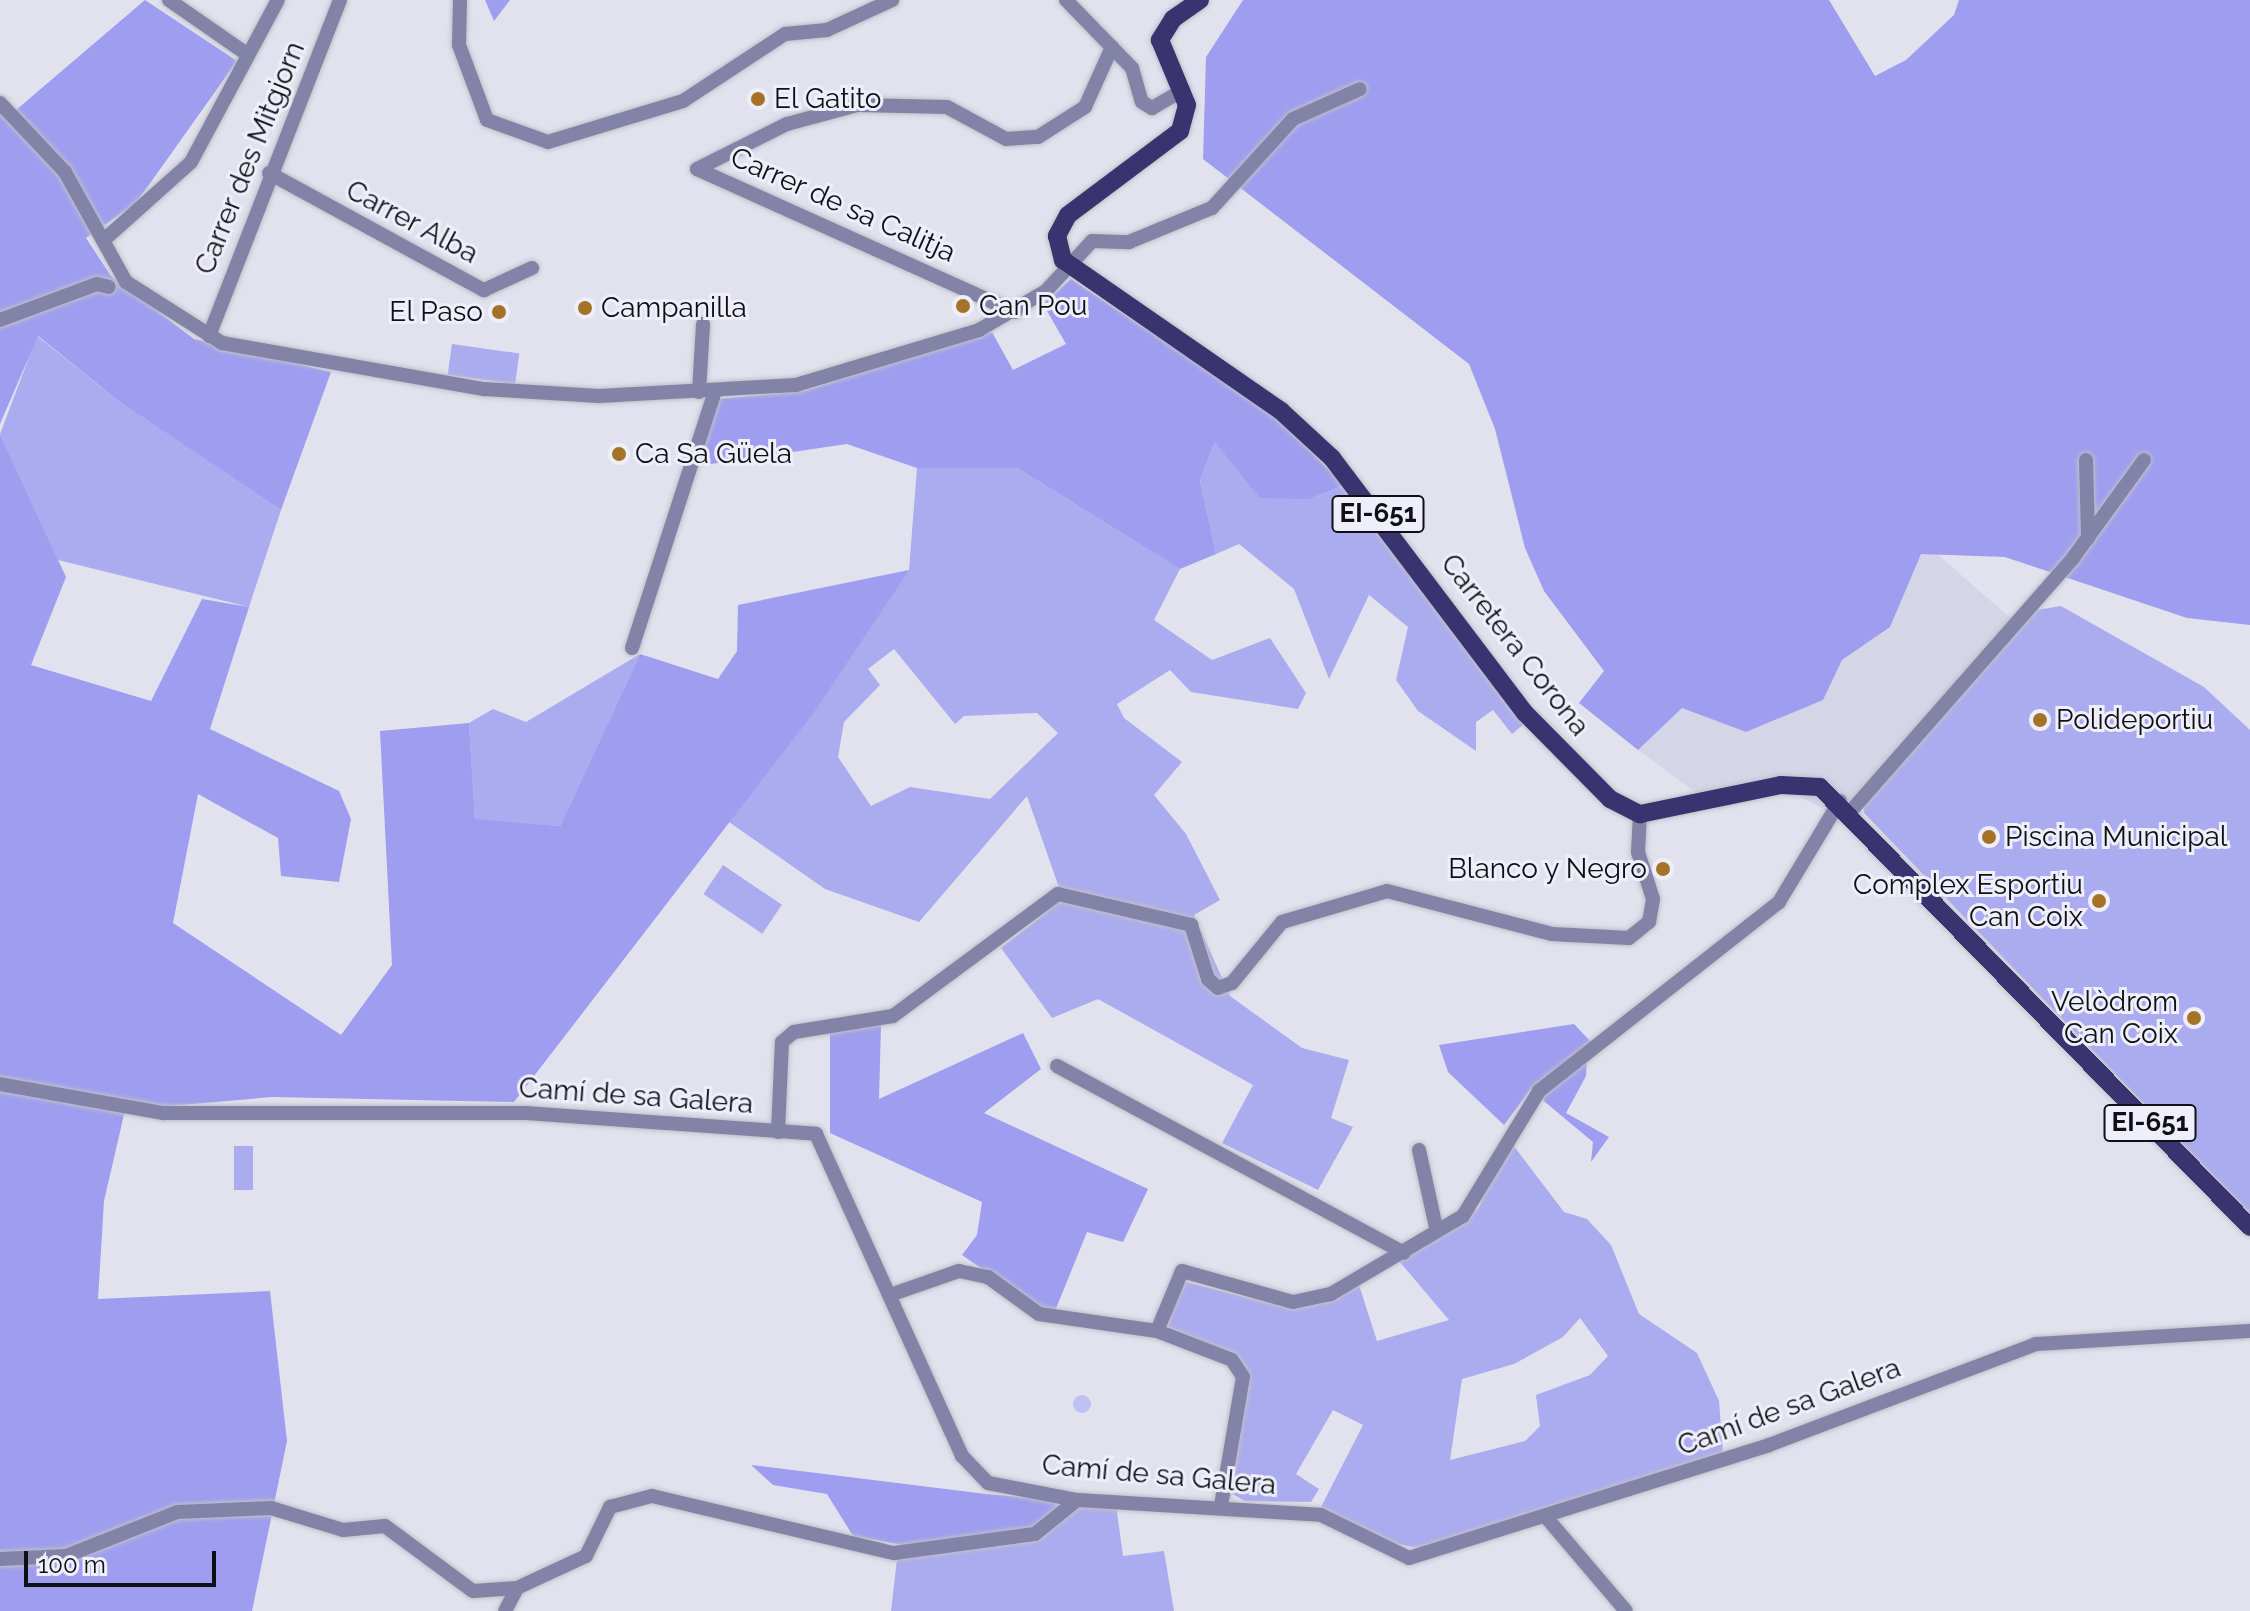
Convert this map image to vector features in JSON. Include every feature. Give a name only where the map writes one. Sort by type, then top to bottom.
[{"type":"main road","points":[[1072,270],[1058,248],[1060,225],[1180,131],[1187,118],[1183,90],[1160,40],[1173,19],[1200,0]]},
{"type":"main road","name":"Carretera Corona","points":[[1072,270],[1281,411],[1332,458],[1543,734],[1610,799],[1640,814]]},
{"type":"main road","name":"EI-651","points":[[1640,814],[1802,783],[1845,806],[2250,1227]]},
{"type":"street","points":[[169,0],[248,55]]},
{"type":"street","points":[[105,239],[191,162],[278,0]]},
{"type":"street","name":"Carrer des Mitgjorn","points":[[209,336],[269,173],[340,0]]},
{"type":"street","points":[[460,0],[459,45],[487,120],[548,142],[683,101],[785,34],[827,30],[892,0]]},
{"type":"street","points":[[1066,0],[1112,47],[1152,108],[1183,90]]},
{"type":"street","name":"Carrer de sa Calitja","points":[[1015,312],[697,169],[787,124],[858,105],[947,107],[1006,139],[1038,137],[1085,107],[1112,47]]},
{"type":"street","points":[[0,103],[49,151],[105,239],[126,282],[209,336],[236,348],[484,389],[699,392],[815,382],[979,330],[1015,312],[1072,270],[1092,241],[1129,242],[1212,208],[1293,119],[1360,89]]},
{"type":"street","name":"Carrer Alba","points":[[269,173],[484,290],[532,268]]},
{"type":"street","points":[[0,320],[82,292],[126,282]]},
{"type":"street","points":[[699,392],[703,324]]},
{"type":"street","points":[[632,648],[715,391]]},
{"type":"street","points":[[2086,460],[2088,538]]},
{"type":"street","points":[[1157,1331],[1182,1271],[1293,1302],[1331,1294],[1404,1253],[1436,1227],[1463,1216],[1539,1091],[1779,902],[1845,806],[2088,538],[2144,460]]},
{"type":"street","points":[[778,1132],[782,1042],[794,1032],[893,1016],[1058,894],[1191,925],[1218,988],[1232,983],[1282,922],[1387,891],[1552,934],[1629,938],[1649,922],[1653,899],[1638,852],[1640,814]]},
{"type":"street","points":[[1057,1066],[1404,1253]]},
{"type":"street","name":"Camí de sa Galera","points":[[0,1084],[163,1113],[526,1113],[816,1134],[893,1294],[962,1456],[988,1483],[1077,1500],[1221,1506],[1321,1515],[1409,1558],[1769,1445],[2036,1344],[2250,1331]]},
{"type":"street","points":[[1419,1150],[1436,1227]]},
{"type":"street","points":[[893,1294],[959,1271],[988,1277],[1039,1314],[1157,1331],[1232,1360],[1243,1377],[1221,1506]]},
{"type":"street","points":[[0,1559],[66,1556],[177,1512],[271,1508],[343,1530],[385,1526],[473,1591],[517,1588],[586,1556],[610,1507],[652,1496],[894,1553],[1035,1534],[1077,1500]]},
{"type":"street","points":[[1546,1517],[1626,1611]]},
{"type":"street","points":[[505,1611],[517,1588]]},
{"type":"shaded area","points":[[145,0],[237,61],[136,203],[86,238],[111,276],[194,339],[331,372],[281,510],[121,403],[38,336],[0,424],[0,97],[16,110]]},
{"type":"shaded area","points":[[485,0],[510,0],[494,21]]},
{"type":"shaded area","points":[[1243,0],[1829,0],[1875,76],[1906,60],[1954,15],[1959,0],[2250,0],[2250,625],[2187,618],[2005,557],[1921,554],[1890,627],[1842,660],[1823,700],[1746,732],[1682,708],[1638,750],[1579,703],[1604,671],[1544,591],[1525,548],[1495,429],[1469,364],[1203,159],[1206,57]]},
{"type":"shaded area","points":[[1071,279],[1276,416],[1344,485],[1310,499],[1260,498],[1215,442],[1200,480],[1216,554],[1180,569],[1017,468],[917,468],[847,444],[697,466],[719,399],[804,391],[992,332],[1013,370],[1066,344],[1043,304]]},
{"type":"shaded area","points":[[37,336],[121,403],[281,510],[249,607],[58,560],[0,434]]},
{"type":"shaded area","points":[[452,344],[519,353],[515,384],[448,375]]},
{"type":"shaded area","points":[[0,434],[66,577],[31,665],[151,701],[202,599],[249,607],[210,729],[339,791],[351,819],[339,882],[281,876],[278,838],[198,794],[173,923],[341,1035],[392,965],[380,731],[469,723],[475,819],[560,826],[640,654],[718,679],[737,651],[738,605],[909,570],[812,715],[514,1102],[272,1097],[125,1110],[104,1201],[98,1299],[270,1291],[287,1441],[252,1611],[0,1611]]},
{"type":"shaded area","points":[[1215,442],[1310,499],[1344,485],[1524,724],[1512,734],[1493,710],[1476,722],[1476,751],[1418,711],[1396,680],[1408,627],[1369,595],[1329,679],[1294,589],[1239,544],[1216,554],[1200,480]]},
{"type":"shaded area","points":[[917,468],[1017,468],[1180,569],[1154,620],[1212,660],[1270,638],[1306,693],[1298,709],[1191,692],[1170,670],[1117,704],[1124,718],[1182,762],[1154,795],[1186,834],[1220,900],[1194,915],[1230,996],[1302,1048],[1349,1060],[1331,1118],[1353,1127],[1318,1190],[1222,1143],[1253,1085],[1098,999],[1052,1018],[1001,948],[1063,899],[1027,796],[919,922],[825,889],[729,822],[909,570]],"holes":[[[894,649],[955,724],[964,716],[1037,713],[1058,733],[990,799],[910,787],[871,806],[838,757],[844,722],[880,685],[868,669]]]},
{"type":"shaded area","points":[[1933,550],[2018,625],[1840,817],[1788,791],[1719,809],[1638,750],[1682,708],[1746,732],[1823,700],[1842,660],[1890,627],[1920,554]]},
{"type":"shaded area","name":"Complex Esportiu Can Coix","points":[[2061,606],[2204,687],[2250,730],[2250,1214],[1864,813],[1864,801],[2030,611]]},
{"type":"shaded area","points":[[640,654],[560,826],[475,820],[469,723],[493,709],[526,722]]},
{"type":"shaded area","points":[[723,865],[782,905],[762,934],[703,894]]},
{"type":"shaded area","points":[[1574,1024],[1591,1042],[1531,1089],[1504,1125],[1448,1072],[1439,1045]]},
{"type":"shaded area","points":[[881,1025],[879,1099],[1023,1033],[1041,1069],[984,1113],[1148,1189],[1123,1242],[1087,1232],[1055,1311],[1043,1311],[962,1255],[977,1235],[982,1202],[830,1133],[830,1031]]},
{"type":"shaded area","points":[[1587,1057],[1586,1076],[1566,1113],[1609,1137],[1591,1162],[1593,1142],[1539,1097]]},
{"type":"shaded area","points":[[1510,1141],[1564,1212],[1587,1219],[1611,1245],[1639,1314],[1697,1353],[1719,1401],[1723,1453],[1425,1549],[1397,1544],[1321,1507],[1363,1425],[1333,1410],[1296,1474],[1319,1489],[1311,1502],[1245,1501],[1229,1492],[1246,1376],[1167,1329],[1182,1281],[1284,1307],[1317,1304],[1358,1282],[1377,1341],[1449,1320],[1399,1261],[1478,1209]],"holes":[[[1580,1318],[1608,1356],[1590,1375],[1536,1395],[1540,1426],[1525,1441],[1450,1460],[1462,1379],[1514,1364],[1563,1337]]]},
{"type":"shaded area","points":[[234,1146],[253,1146],[253,1190],[234,1190]]},
{"type":"shaded area","points":[[1082,1395],[1091,1404],[1082,1413],[1073,1404]]},
{"type":"shaded area","points":[[751,1465],[1065,1501],[1032,1528],[903,1545],[853,1536],[827,1494],[773,1485]]},
{"type":"shaded area","points":[[1080,1502],[1116,1505],[1123,1556],[1164,1551],[1174,1611],[891,1611],[897,1559],[1032,1542]]},
{"type":"place","name":"El Gatito","points":[[758,99]]},
{"type":"place","name":"Can Pou","points":[[963,306]]},
{"type":"place","name":"Campanilla","points":[[585,308]]},
{"type":"place","name":"El Paso","points":[[499,312]]},
{"type":"place","name":"Ca Sa Güela","points":[[619,454]]},
{"type":"place","name":"Polideportiu","points":[[2040,720]]},
{"type":"place","name":"Piscina Municipal","points":[[1989,837]]},
{"type":"place","name":"Blanco y Negro","points":[[1663,869]]},
{"type":"place","name":"Complex Esportiu Can Coix","points":[[2099,901]]},
{"type":"place","name":"Velòdrom Can Coix","points":[[2194,1018]]}]
